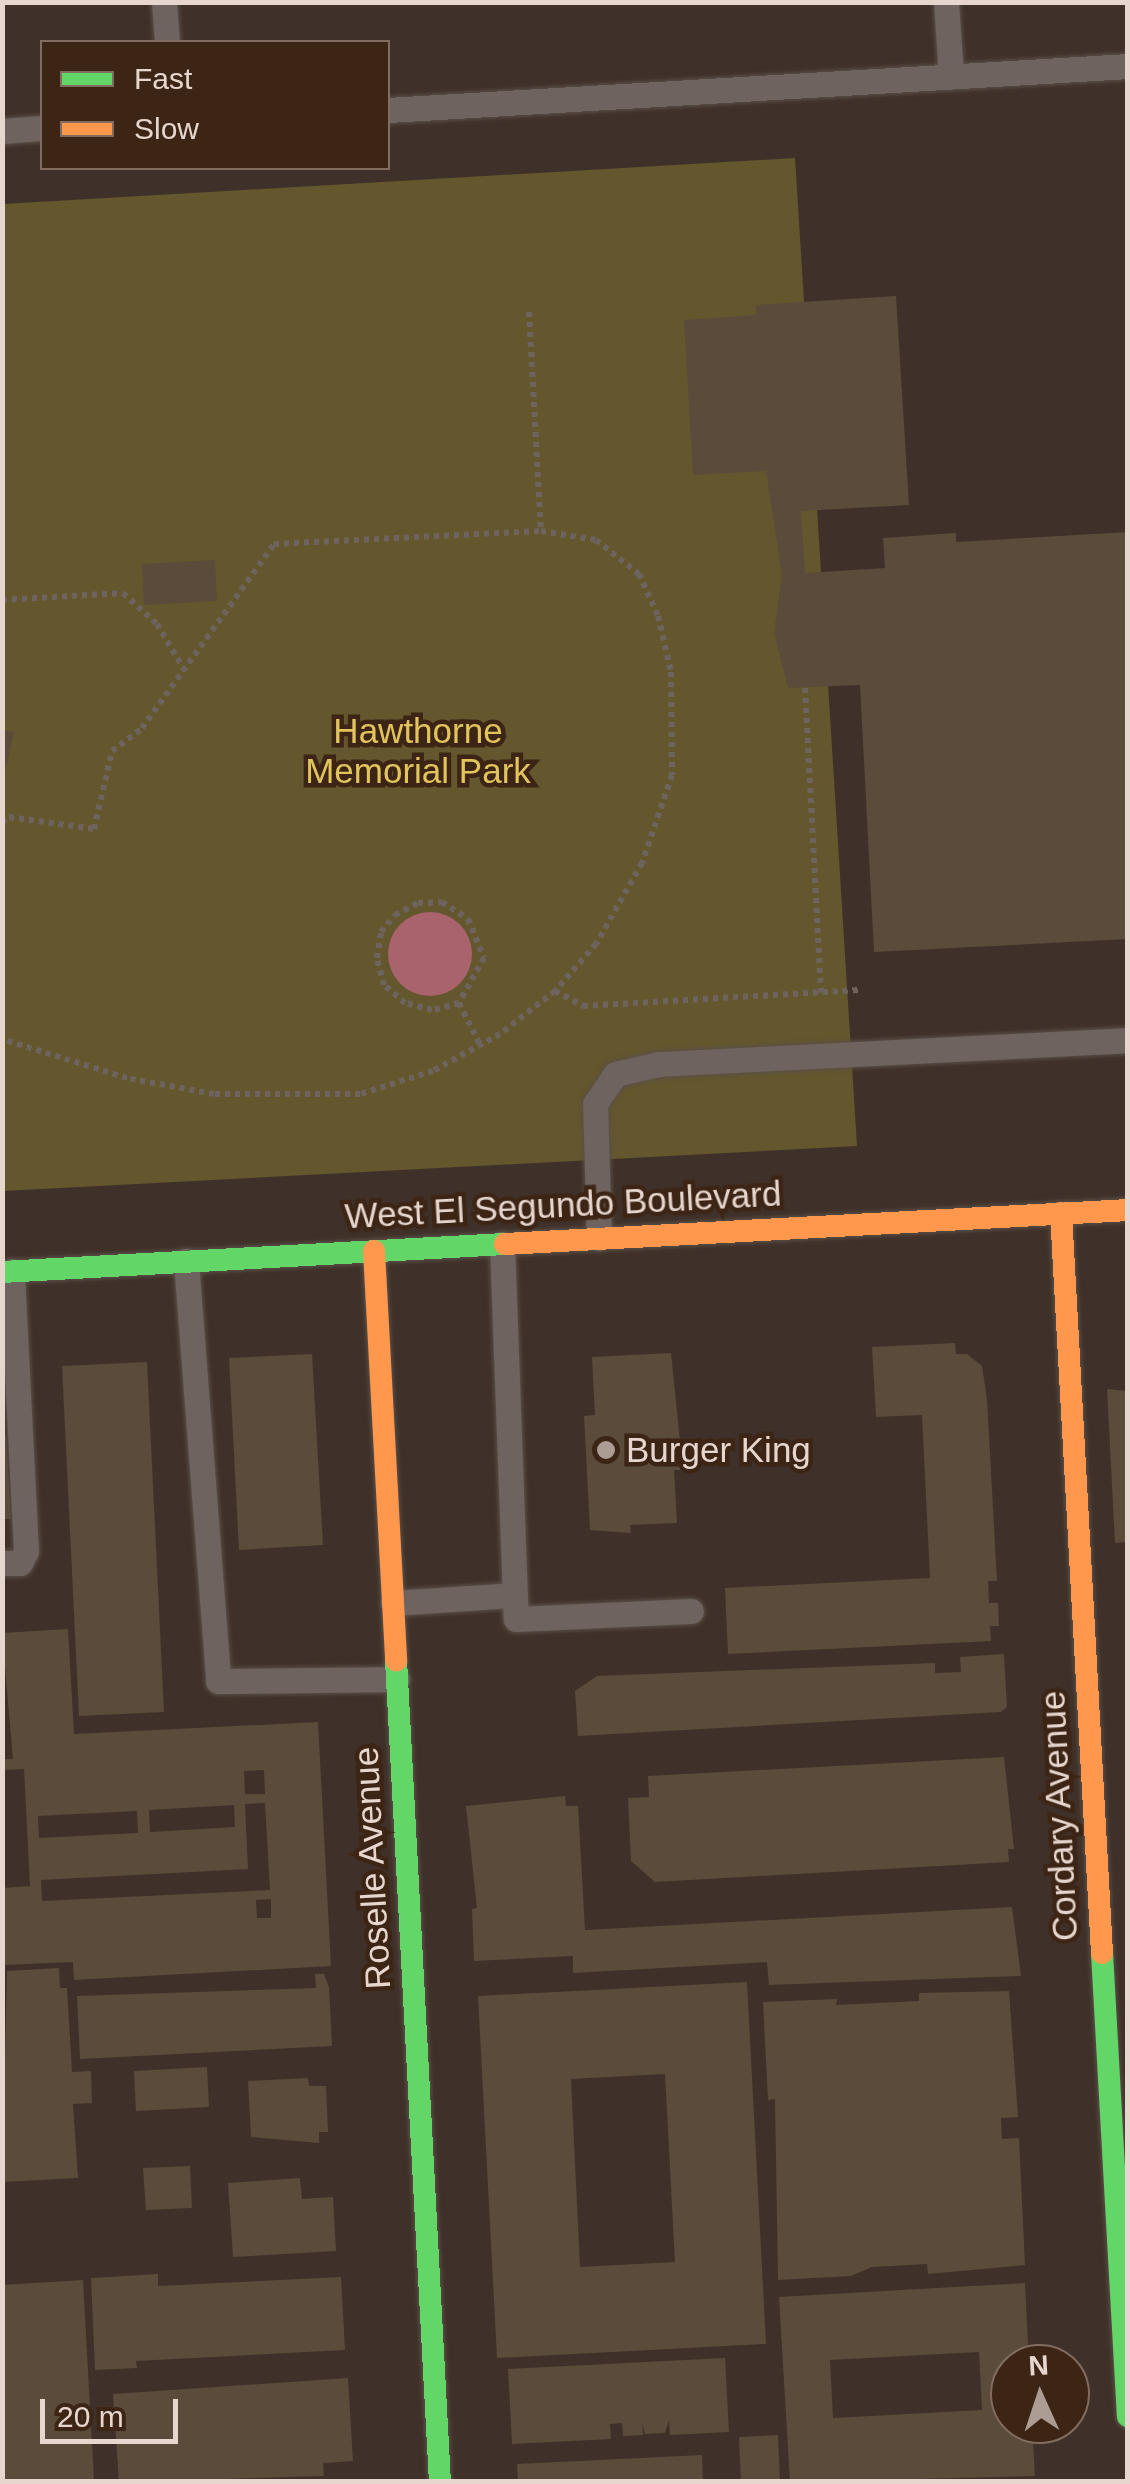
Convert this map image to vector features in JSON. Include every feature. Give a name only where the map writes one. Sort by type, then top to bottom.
[{"type":"street","name":"West El Segundo Boulevard","points":[[8,1271],[1128,1210]]},
{"type":"street","name":"Cordary Avenue","points":[[1061,1213],[1100,1750],[1128,2416]]},
{"type":"street","name":"Roselle Avenue","points":[[374,1251],[440,2482]]},
{"type":"lane","points":[[164,2],[167,40]]},
{"type":"lane","points":[[946,2],[951,76]]},
{"type":"lane","points":[[390,110],[1128,66]]},
{"type":"lane","points":[[2,131],[40,128]]},
{"type":"lane","points":[[598,1238],[595,1104],[615,1074],[659,1064],[1128,1040]]},
{"type":"lane","points":[[502,1244],[512,1595],[516,1619],[690,1610]]},
{"type":"lane","points":[[186,1261],[218,1681],[397,1679]]},
{"type":"lane","points":[[2,1563],[20,1563],[26,1551],[8,1271]]},
{"type":"lane","points":[[393,1602],[512,1595]]},
{"type":"path","points":[[529,312],[540,532]]},
{"type":"path","points":[[2,822],[9,817],[94,828],[112,750],[142,728],[274,544],[540,532],[596,540],[639,574],[658,616],[670,672],[672,774],[642,863],[596,944],[555,991],[480,1045],[433,1072],[360,1094],[214,1094],[128,1078],[2,1039]]},
{"type":"path","points":[[2,600],[123,593],[157,624],[185,671]]},
{"type":"path","points":[[805,688],[822,993]]},
{"type":"path","points":[[442,902],[468,920],[484,958],[459,1003],[432,1010],[405,1003],[384,985],[379,945],[396,915],[418,903],[442,902]]},
{"type":"path","points":[[555,991],[583,1006],[859,990]]},
{"type":"path","points":[[459,1003],[480,1045]]},
{"type":"green space","name":"Hawthorne Memorial Park","points":[[795,158],[857,1146],[3,1191],[3,204]]},
{"type":"shaded area","points":[[430,912],[453,919],[465,931],[472,954],[465,977],[453,989],[430,996],[407,989],[395,977],[388,954],[395,931],[407,919]]},
{"type":"building","points":[[896,296],[909,505],[801,511],[805,573],[885,568],[883,538],[956,533],[956,542],[1128,532],[1128,939],[874,952],[860,685],[788,688],[774,633],[782,575],[766,471],[693,475],[684,320],[756,315],[756,305]]},
{"type":"building","points":[[215,560],[217,601],[144,605],[142,564]]},
{"type":"building","points":[[2,730],[14,732],[4,776],[2,776]]},
{"type":"building","points":[[955,1343],[956,1354],[967,1354],[982,1366],[987,1399],[997,1581],[988,1581],[989,1603],[998,1603],[999,1626],[990,1626],[991,1641],[728,1654],[725,1588],[930,1578],[922,1415],[876,1417],[872,1347]]},
{"type":"building","points":[[671,1353],[683,1470],[674,1470],[677,1523],[630,1525],[631,1533],[590,1530],[584,1416],[595,1415],[592,1357]]},
{"type":"building","points":[[312,1354],[323,1545],[239,1550],[229,1358]]},
{"type":"building","points":[[147,1362],[164,1712],[79,1716],[62,1366]]},
{"type":"building","points":[[1107,1389],[1128,1391],[1128,1542],[1115,1543]]},
{"type":"building","points":[[6,1435],[11,1519],[2,1519],[2,1436]]},
{"type":"building","points":[[68,1629],[74,1734],[318,1722],[331,1966],[74,1980],[73,1962],[2,1965],[2,1888],[30,1886],[24,1769],[2,1770],[2,1759],[13,1759],[2,1633]],"holes":[[[264,1770],[265,1794],[245,1794],[244,1771]],[[265,1803],[270,1890],[42,1901],[41,1880],[248,1869],[245,1804]],[[234,1805],[235,1827],[150,1832],[149,1810]],[[137,1811],[138,1833],[39,1838],[38,1816]],[[271,1899],[271,1918],[257,1918],[256,1900]]]},
{"type":"building","points":[[1004,1654],[1007,1707],[1001,1712],[578,1736],[575,1691],[597,1676],[935,1663],[935,1673],[961,1672],[960,1657]]},
{"type":"building","points":[[1004,1757],[1014,1849],[1008,1849],[1009,1862],[655,1882],[631,1861],[628,1798],[649,1797],[648,1776]]},
{"type":"building","points":[[565,1796],[566,1806],[578,1806],[585,1930],[1012,1907],[1021,1976],[769,1985],[767,1962],[573,1973],[573,1956],[474,1961],[472,1909],[477,1908],[466,1806]]},
{"type":"building","points":[[59,1968],[60,1988],[67,1988],[72,2072],[91,2071],[92,2103],[73,2104],[78,2178],[2,2182],[7,1971]]},
{"type":"building","points":[[315,1974],[324,1974],[329,1987],[332,2046],[80,2059],[77,1996],[316,1988]]},
{"type":"building","points":[[747,1982],[766,2344],[497,2358],[478,1996]],"holes":[[[665,2074],[675,2262],[580,2267],[571,2079]]]},
{"type":"building","points":[[1009,1991],[1018,2117],[1001,2118],[1002,2139],[1019,2138],[1025,2265],[928,2274],[927,2264],[872,2267],[851,2276],[778,2280],[775,2099],[768,2100],[763,2002],[837,1999],[836,2005],[919,2001],[919,1993]]},
{"type":"building","points":[[207,2067],[209,2107],[136,2111],[134,2071]]},
{"type":"building","points":[[308,2078],[309,2086],[326,2086],[328,2132],[319,2132],[319,2143],[251,2137],[248,2081]]},
{"type":"building","points":[[190,2166],[192,2208],[146,2210],[143,2168]]},
{"type":"building","points":[[300,2178],[302,2199],[333,2197],[336,2251],[233,2257],[228,2183]]},
{"type":"building","points":[[158,2274],[158,2286],[341,2277],[345,2350],[136,2361],[137,2368],[95,2370],[91,2278]]},
{"type":"building","points":[[83,2280],[94,2480],[2,2482],[2,2285]]},
{"type":"building","points":[[1025,2283],[1028,2344],[990,2344],[990,2444],[1033,2444],[1035,2476],[790,2482],[779,2297]],"holes":[[[979,2352],[982,2410],[833,2418],[830,2360]]]},
{"type":"building","points":[[725,2358],[729,2432],[670,2435],[669,2420],[665,2433],[645,2434],[642,2423],[643,2435],[623,2436],[622,2423],[610,2424],[611,2439],[512,2444],[508,2369]]},
{"type":"building","points":[[348,2378],[353,2461],[323,2463],[324,2476],[119,2482],[113,2394]]},
{"type":"building","points":[[778,2435],[780,2482],[741,2482],[739,2437]]},
{"type":"building","points":[[702,2455],[703,2482],[518,2482],[517,2464]]},
{"type":"traffic: fast","points":[[2,1272],[505,1244]]},
{"type":"traffic: fast","points":[[396,1660],[440,2482]]},
{"type":"traffic: fast","points":[[1102,1953],[1128,2416]]},
{"type":"traffic: slow","points":[[505,1244],[1128,1210]]},
{"type":"traffic: slow","points":[[1061,1213],[1102,1953]]},
{"type":"traffic: slow","points":[[374,1251],[396,1660]]},
{"type":"place","name":"Burger King","points":[[606,1450]]}]
